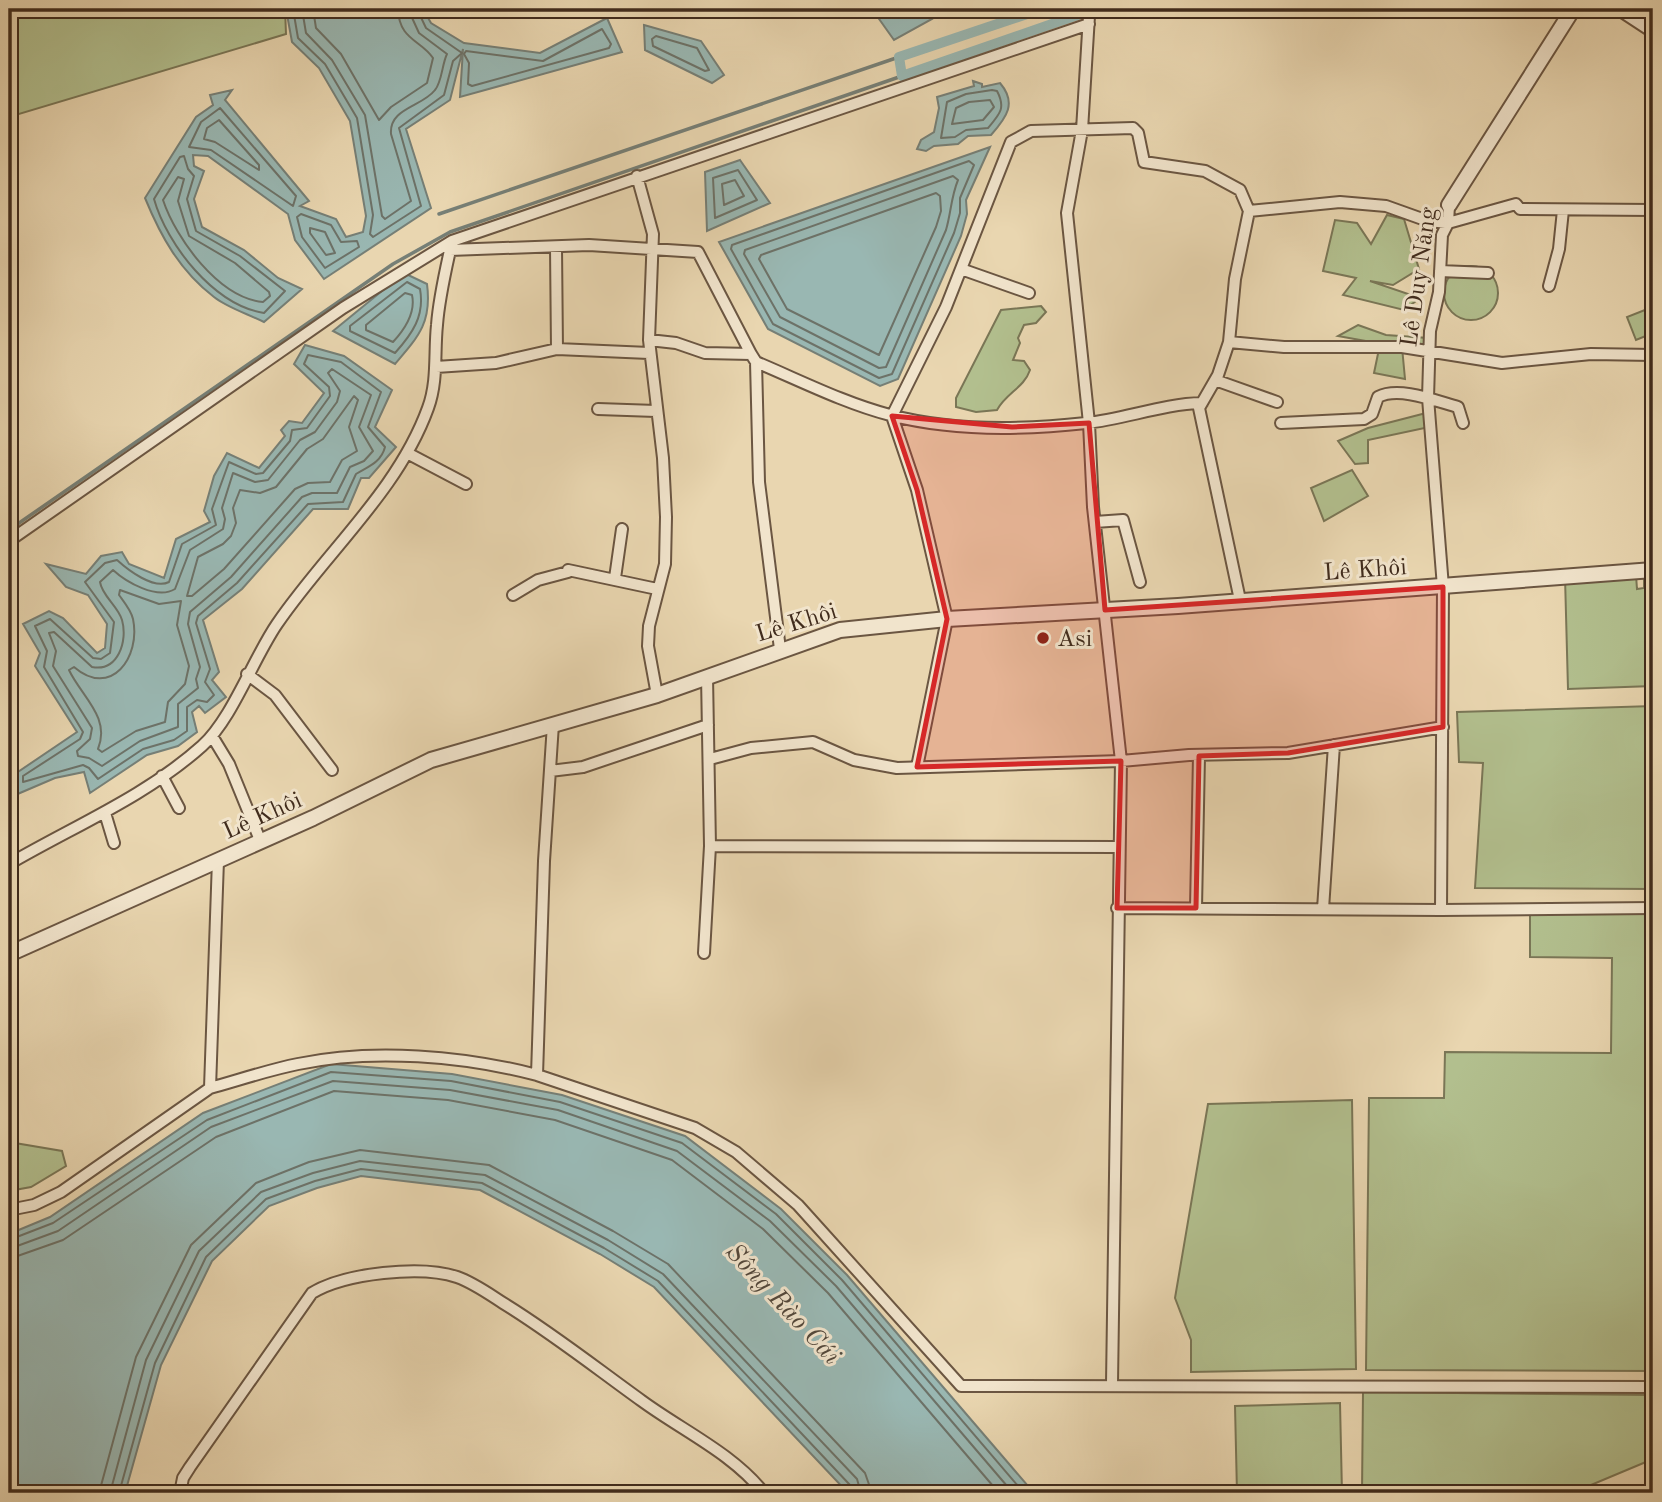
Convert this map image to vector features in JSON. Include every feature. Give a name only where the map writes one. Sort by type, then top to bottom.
[{"type":"street","name":"Lê Duy Năng","points":[[1441,910],[1443,587],[1428,398],[1429,352],[1442,235],[1448,223],[1449,205],[1573,9]]},
{"type":"street","points":[[1621,9],[1653,30]]},
{"type":"street","points":[[9,541],[343,308],[451,246],[637,176],[1087,17],[1083,130],[1067,213],[1089,423],[1095,522],[1121,761],[1112,1384]]},
{"type":"street","points":[[917,767],[947,619],[917,491],[892,416],[946,307],[1011,142],[1031,131],[1133,128],[1138,133],[1144,162],[1205,171],[1240,190],[1249,211],[1235,279],[1229,342],[1215,380],[1199,408],[1240,600]]},
{"type":"street","points":[[637,176],[653,234],[649,354],[663,458],[666,535],[665,564],[657,589],[648,646],[657,695]]},
{"type":"street","points":[[1249,211],[1340,202],[1386,206],[1428,222],[1448,223],[1516,204],[1520,209],[1653,210]]},
{"type":"street","points":[[1549,286],[1559,249],[1563,210]]},
{"type":"street","points":[[451,246],[652,247],[698,252],[753,358],[759,482],[780,649]]},
{"type":"street","points":[[9,864],[69,829],[105,813],[162,776],[212,736],[288,609],[409,454],[429,406],[436,367],[437,323],[451,246]]},
{"type":"street","points":[[556,247],[556,349]]},
{"type":"street","points":[[961,269],[1029,293]]},
{"type":"street","points":[[1440,271],[1488,273]]},
{"type":"street","points":[[649,340],[676,343],[705,354],[753,358],[892,416],[931,423],[1012,428],[1089,423],[1179,404],[1202,402]]},
{"type":"street","points":[[1229,342],[1284,347],[1402,347],[1502,363],[1591,354],[1653,355]]},
{"type":"street","points":[[436,367],[496,363],[556,349],[649,354]]},
{"type":"street","points":[[1215,380],[1277,402]]},
{"type":"street","points":[[1281,423],[1364,419],[1371,414],[1378,397],[1386,393],[1428,398],[1458,407],[1463,423]]},
{"type":"street","points":[[598,409],[656,411]]},
{"type":"street","points":[[409,454],[466,484]]},
{"type":"street","points":[[1095,522],[1123,520],[1140,582]]},
{"type":"street","points":[[615,578],[622,529]]},
{"type":"street","name":"Lê Khôi","points":[[9,954],[431,760],[657,695],[780,649],[840,630],[947,619],[1443,587],[1653,570]]},
{"type":"street","points":[[513,595],[538,580],[568,571],[615,578],[657,589]]},
{"type":"street","points":[[247,674],[275,695],[332,770]]},
{"type":"street","points":[[704,953],[710,846],[707,676]]},
{"type":"street","points":[[537,1075],[554,724]]},
{"type":"street","points":[[550,771],[583,767],[708,724]]},
{"type":"street","points":[[710,759],[751,748],[813,742],[853,760],[897,768],[1121,761],[1288,753],[1443,727]]},
{"type":"street","points":[[212,736],[229,764],[260,840]]},
{"type":"street","points":[[1323,909],[1334,745]]},
{"type":"street","points":[[1196,908],[1199,756]]},
{"type":"street","points":[[162,776],[179,808]]},
{"type":"street","points":[[105,813],[114,843]]},
{"type":"street","points":[[710,846],[1119,847]]},
{"type":"street","points":[[210,1088],[218,860]]},
{"type":"street","points":[[1117,908],[1653,908]]},
{"type":"street","points":[[9,1210],[41,1202],[61,1192],[210,1088],[290,1065],[340,1058],[459,1059],[537,1075],[695,1128],[736,1152],[798,1205],[961,1386],[1112,1384],[1653,1387]]},
{"type":"street","points":[[180,1493],[183,1478],[190,1467],[312,1293],[342,1282],[414,1271],[465,1280],[536,1323],[643,1402],[731,1460],[764,1493]]},
{"type":"highlighted area","points":[[892,416],[1012,427],[1089,423],[1105,610],[1443,587],[1443,727],[1288,753],[1199,756],[1196,908],[1117,908],[1121,761],[917,767],[947,619],[917,490]]},
{"type":"green space","points":[[9,9],[285,9],[286,34],[9,117]]},
{"type":"green space","points":[[1387,215],[1404,219],[1419,269],[1393,285],[1370,281],[1420,298],[1404,310],[1343,295],[1356,278],[1323,271],[1335,220],[1357,223],[1371,244]]},
{"type":"green space","points":[[1471,266],[1490,274],[1498,293],[1490,312],[1471,320],[1452,312],[1444,293],[1452,274]]},
{"type":"green space","points":[[1041,306],[1046,312],[1036,323],[1024,325],[1013,360],[1024,361],[1030,370],[1024,381],[997,410],[976,412],[956,407],[956,398],[1001,310]]},
{"type":"green space","points":[[1650,308],[1653,333],[1636,340],[1627,317]]},
{"type":"green space","points":[[1358,325],[1386,335],[1428,338],[1428,352],[1402,347],[1405,379],[1374,373],[1379,349],[1399,347],[1338,336]]},
{"type":"green space","points":[[1430,412],[1434,426],[1368,440],[1368,463],[1355,464],[1338,441],[1368,428]]},
{"type":"green space","points":[[1352,470],[1368,496],[1324,521],[1311,488]]},
{"type":"green space","points":[[1636,575],[1637,589],[1644,588],[1644,579],[1653,578],[1653,686],[1568,689],[1565,577]]},
{"type":"green space","points":[[1653,706],[1653,889],[1475,888],[1483,763],[1459,762],[1457,712]]},
{"type":"green space","points":[[1530,911],[1653,911],[1653,1371],[1366,1370],[1369,1098],[1444,1098],[1445,1052],[1611,1053],[1612,958],[1530,957]]},
{"type":"green space","points":[[1352,1100],[1356,1369],[1191,1372],[1191,1340],[1175,1298],[1208,1104]]},
{"type":"green space","points":[[9,1142],[62,1151],[66,1166],[31,1187],[9,1191]]},
{"type":"green space","points":[[1363,1392],[1653,1395],[1653,1459],[1572,1493],[1362,1493]]},
{"type":"green space","points":[[1340,1403],[1342,1493],[1237,1493],[1235,1406]]},
{"type":"water","points":[[286,9],[423,9],[431,23],[464,43],[540,53],[607,18],[622,52],[460,97],[463,49],[450,100],[406,129],[431,208],[324,279],[295,240],[288,214],[208,156],[193,155],[194,166],[204,171],[194,199],[202,227],[244,250],[278,278],[302,289],[264,322],[220,301],[191,276],[165,240],[145,198],[196,117],[213,105],[210,95],[232,90],[225,100],[309,201],[300,206],[336,219],[346,237],[363,232],[366,216],[350,121],[319,68],[292,42]]},
{"type":"water","points":[[872,9],[923,9],[932,19],[894,40]]},
{"type":"water","points":[[644,25],[701,41],[724,75],[712,83],[645,50]]},
{"type":"water","points":[[973,81],[982,84],[982,87],[1000,83],[1005,90],[1008,110],[997,128],[991,135],[968,136],[958,144],[934,146],[926,151],[917,149],[921,140],[934,132],[939,108],[937,97],[974,86]]},
{"type":"water","points":[[990,147],[966,200],[967,214],[961,236],[898,379],[880,386],[768,329],[719,242]]},
{"type":"water","points":[[740,160],[770,203],[707,231],[705,172]]},
{"type":"water","points":[[404,273],[427,284],[427,309],[422,328],[395,364],[333,331]]},
{"type":"water","points":[[305,345],[344,356],[392,390],[375,427],[396,447],[369,478],[361,478],[348,509],[313,509],[242,589],[203,620],[219,672],[212,680],[226,697],[205,713],[199,706],[192,712],[197,732],[178,746],[147,755],[90,793],[84,772],[55,778],[13,796],[17,837],[9,842],[9,778],[77,732],[35,666],[40,653],[23,624],[49,611],[63,618],[97,653],[105,648],[107,624],[88,595],[66,587],[46,564],[86,574],[101,556],[122,552],[129,564],[164,578],[176,539],[210,522],[204,511],[214,476],[227,453],[259,468],[285,436],[281,430],[289,421],[302,423],[324,393],[294,364]]},
{"type":"water","name":"Sông Rào Cái","points":[[331,1064],[452,1074],[562,1095],[685,1136],[781,1209],[847,1275],[1034,1493],[848,1493],[654,1287],[600,1254],[480,1190],[361,1176],[317,1188],[269,1206],[212,1261],[161,1365],[125,1493],[9,1493],[9,1234],[50,1217],[203,1113]]},
{"type":"waterway","points":[[1042,9],[899,57],[902,76],[1095,9]]},
{"type":"waterway","points":[[439,214],[899,57]]},
{"type":"waterway","points":[[9,530],[393,264],[450,232],[902,76]]},
{"type":"place","name":"Asi","points":[[1043,638]]}]
